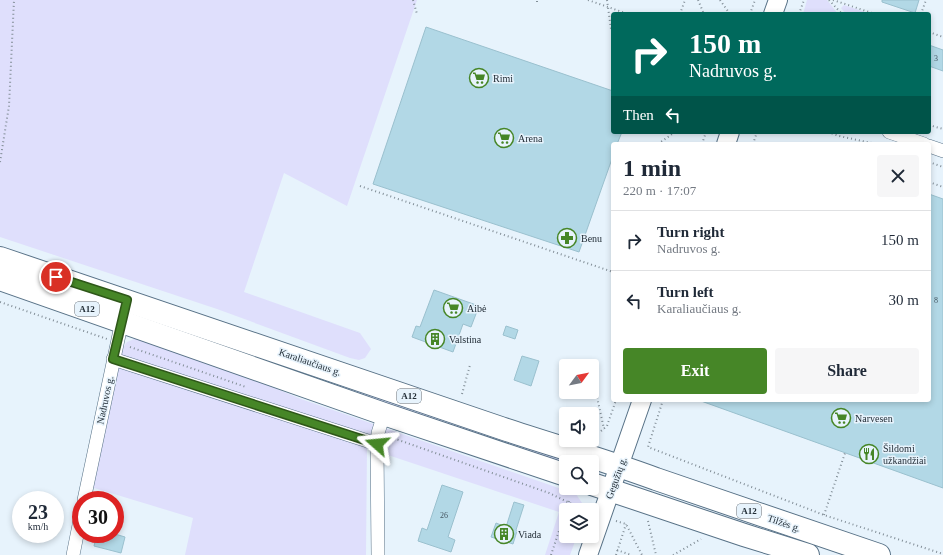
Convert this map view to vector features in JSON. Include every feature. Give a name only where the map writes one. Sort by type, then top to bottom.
[{"type":"highway","name":"Karaliaučiaus g.","points":[[0,258],[537,440],[620,466]]},
{"type":"highway","name":"A12","points":[[0,279],[384,414],[559,473]]},
{"type":"highway","name":"Tilžės g.","points":[[620,466],[879,555]]},
{"type":"highway","name":"A12","points":[[602,487],[808,555]]},
{"type":"main road","points":[[774,12],[778,0]]},
{"type":"main road","name":"Gegužių g.","points":[[588,555],[602,487],[620,466],[641,402]]},
{"type":"street","points":[[895,134],[918,142]]},
{"type":"street","points":[[931,147],[943,151]]},
{"type":"street","name":"Nadruvos g.","points":[[86,491],[113,359],[127,300]]},
{"type":"street","points":[[113,359],[377,444]]},
{"type":"street","points":[[378,555],[377,444],[378,433],[384,414]]},
{"type":"street","points":[[73,555],[75,543]]},
{"type":"path","points":[[0,162],[9,106],[14,0]]},
{"type":"path","points":[[414,0],[417,14]]},
{"type":"path","points":[[588,0],[622,12]]},
{"type":"path","points":[[607,0],[611,28]]},
{"type":"path","points":[[681,12],[684,0]]},
{"type":"path","points":[[698,0],[703,12]]},
{"type":"path","points":[[720,0],[729,12]]},
{"type":"path","points":[[751,12],[755,0]]},
{"type":"path","points":[[801,12],[804,0]]},
{"type":"path","points":[[829,0],[840,12]]},
{"type":"path","points":[[834,0],[869,12]]},
{"type":"path","points":[[922,12],[926,0]]},
{"type":"path","points":[[931,33],[943,37]]},
{"type":"path","points":[[931,126],[943,129]]},
{"type":"path","points":[[661,142],[672,134]]},
{"type":"path","points":[[834,134],[867,142]]},
{"type":"path","points":[[931,163],[943,167]]},
{"type":"path","points":[[931,183],[943,187]]},
{"type":"path","points":[[360,186],[611,271]]},
{"type":"path","points":[[462,394],[470,365]]},
{"type":"path","points":[[597,399],[604,429]]},
{"type":"path","points":[[601,432],[607,426],[615,402]]},
{"type":"path","points":[[662,402],[648,447],[824,515],[943,554]]},
{"type":"path","points":[[824,515],[845,453]]},
{"type":"path","points":[[648,520],[656,555]]},
{"type":"path","points":[[616,555],[626,524],[642,555]]},
{"type":"path","points":[[551,555],[559,531]]},
{"type":"path","points":[[618,550],[631,555]]},
{"type":"shaded area","points":[[0,0],[417,0],[347,206],[284,173],[244,292],[360,333],[371,349],[365,358],[359,360],[350,358],[217,309],[0,237]]},
{"type":"shaded area","points":[[807,0],[827,0],[836,12],[804,12]]},
{"type":"shaded area","points":[[844,5],[865,12],[844,12],[841,8]]},
{"type":"shaded area","points":[[0,265],[559,459],[559,463],[0,270]]},
{"type":"shaded area","points":[[139,337],[203,358],[301,399],[559,488],[559,495],[577,495],[582,503],[559,503],[559,512],[367,448],[366,555],[185,555],[193,518],[124,497],[124,491],[104,491],[91,487],[121,350],[127,342]]},
{"type":"shaded area","points":[[559,512],[559,543],[574,543],[570,555],[545,555]]},
{"type":"building","points":[[882,0],[919,0],[915,12],[882,2]]},
{"type":"building","name":"Arena","points":[[426,27],[611,90],[611,134],[621,134],[618,142],[611,142],[611,162],[579,252],[373,184]]},
{"type":"building","points":[[931,46],[943,50],[943,71],[931,67]]},
{"type":"building","points":[[931,195],[943,199],[943,488],[704,402],[931,402]]},
{"type":"building","points":[[434,290],[479,306],[471,327],[463,324],[453,352],[412,337],[416,326],[420,327]]},
{"type":"building","points":[[506,326],[518,330],[515,339],[503,335]]},
{"type":"building","points":[[522,356],[539,361],[531,386],[514,380]]},
{"type":"building","points":[[442,485],[463,492],[448,537],[455,540],[451,552],[418,541],[422,528],[427,530]]},
{"type":"building","points":[[514,502],[524,505],[513,544],[491,537],[496,523],[506,527]]},
{"type":"building","points":[[95,543],[124,543],[121,553],[94,546]]},
{"type":"place","name":"Rimi","points":[[479,78]]},
{"type":"place","name":"Arena","points":[[504,138]]},
{"type":"place","name":"Benu","points":[[567,238]]},
{"type":"place","name":"Aibė","points":[[453,308]]},
{"type":"place","name":"Valstina","points":[[435,339]]},
{"type":"place","name":"Narvesen","points":[[841,418]]},
{"type":"place","name":"Šildomi užkandžiai","points":[[869,454]]},
{"type":"place","name":"Viada","points":[[504,534]]},
{"type":"route","points":[[56,277],[127,300],[113,359],[377,444]]}]
